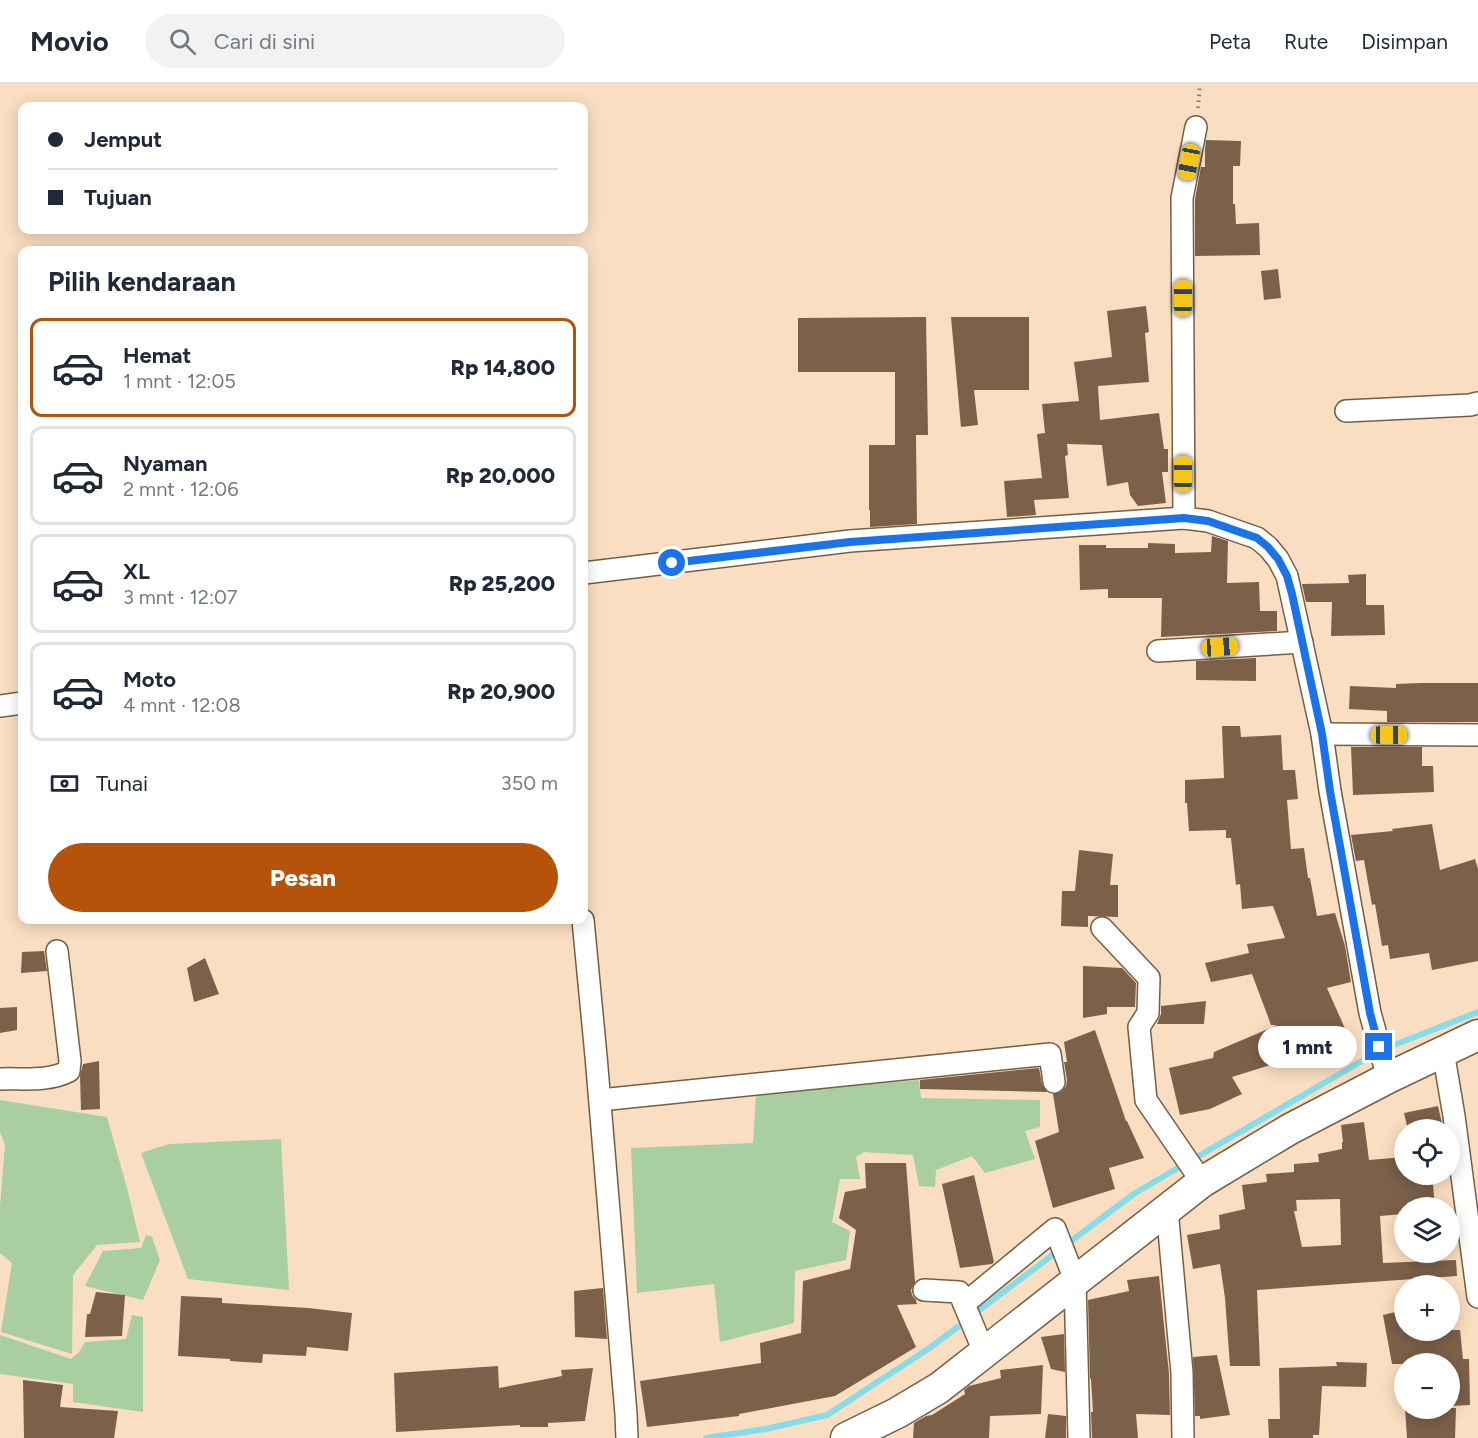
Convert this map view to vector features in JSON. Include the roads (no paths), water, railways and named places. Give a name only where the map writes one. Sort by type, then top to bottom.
[{"type":"main road","points":[[846,1438],[897,1413],[939,1388],[972,1323],[1067,1258],[1167,1209],[1198,1177],[1290,1129],[1386,1071],[1443,1051],[1478,1035]]},
{"type":"street","points":[[1184,518],[1182,198],[1196,127]]},
{"type":"street","points":[[1346,411],[1478,404]]},
{"type":"street","points":[[588,573],[850,542],[1184,518],[1208,521],[1257,538],[1278,559],[1287,576],[1322,734],[1370,1013],[1386,1071]]},
{"type":"street","points":[[1158,651],[1302,642]]},
{"type":"street","points":[[0,706],[18,704]]},
{"type":"street","points":[[1322,734],[1478,735]]},
{"type":"street","points":[[583,924],[627,1438]]},
{"type":"street","points":[[1102,928],[1149,978],[1148,1013],[1139,1027],[1146,1100],[1198,1177]]},
{"type":"street","points":[[0,1079],[48,1078],[60,1076],[69,1071],[70,1061],[57,951]]},
{"type":"street","points":[[1443,1051],[1478,1298]]},
{"type":"street","points":[[600,1100],[1050,1054],[1054,1082]]},
{"type":"street","points":[[1167,1209],[1182,1373],[1183,1438]]},
{"type":"street","points":[[924,1290],[959,1292],[972,1323],[1055,1229],[1067,1258],[1079,1438]]},
{"type":"waterway","points":[[974,1314],[1135,1193],[1379,1051],[1478,1012]]},
{"type":"waterway","points":[[706,1438],[766,1429],[827,1415],[928,1349],[966,1321]]}]
